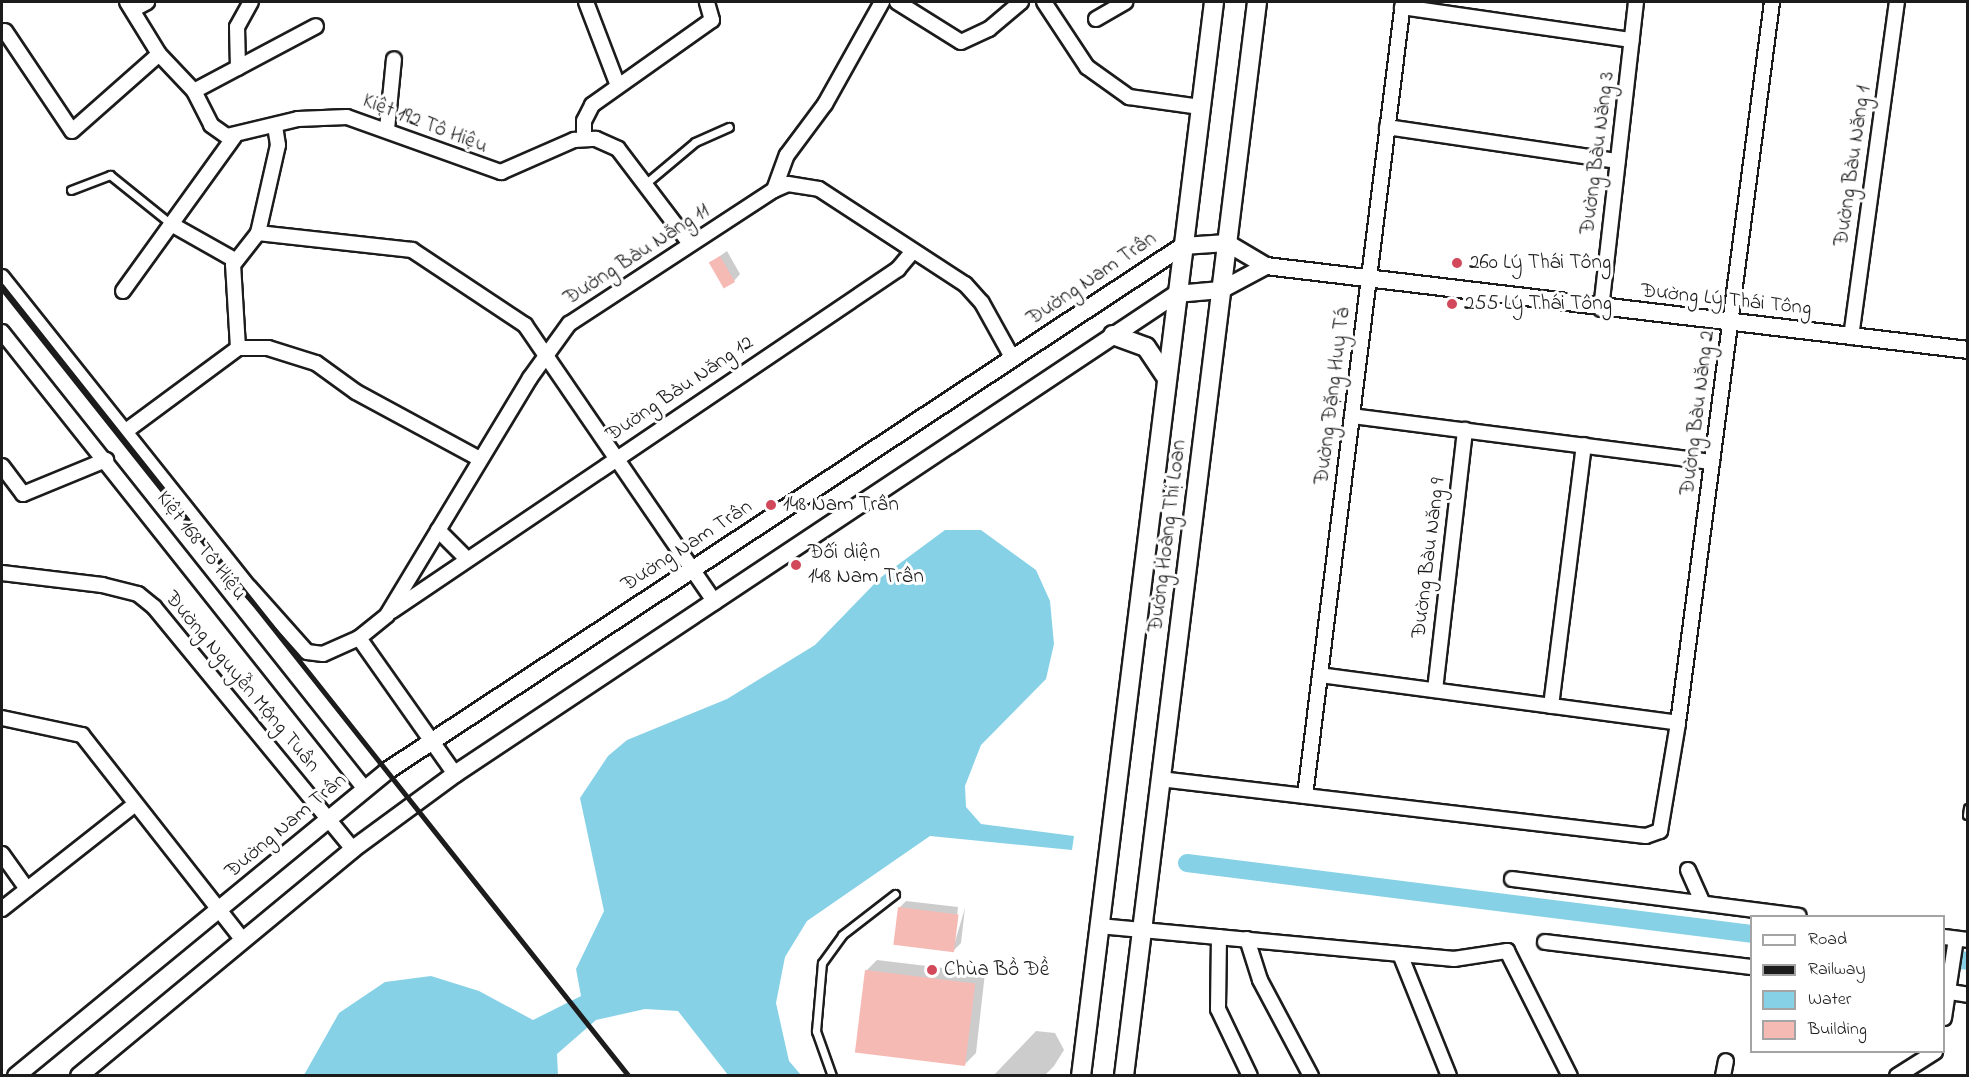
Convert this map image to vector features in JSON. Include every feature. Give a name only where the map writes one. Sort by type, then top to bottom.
[{"type":"main road","name":"Đường Hoàng Thị Loan","points":[[1081,1076],[1176,294],[1214,2]]},
{"type":"main road","name":"Đường Hoàng Thị Loan","points":[[1124,1076],[1257,2]]},
{"type":"main road","points":[[1113,335],[1146,347],[1166,377]]},
{"type":"street","points":[[123,291],[234,137],[212,125],[194,91],[159,54],[130,5],[147,2]]},
{"type":"street","points":[[238,68],[237,27],[251,2]]},
{"type":"street","points":[[586,2],[617,83]]},
{"type":"street","points":[[690,244],[618,149],[584,138],[586,112],[617,83],[712,20],[707,2]]},
{"type":"street","points":[[774,190],[787,155],[825,104],[882,2]]},
{"type":"street","points":[[897,2],[961,42],[989,29],[1021,2]]},
{"type":"street","points":[[1044,2],[1087,67],[1129,97],[1200,107]]},
{"type":"street","points":[[1096,19],[1125,2]]},
{"type":"street","name":"Đường Bàu Năng 3","points":[[1600,309],[1636,2]]},
{"type":"street","name":"Đường Bàu Năng 2","points":[[1305,796],[1653,835],[1664,822],[1772,2]]},
{"type":"street","name":"Đường Bàu Năng 1","points":[[1851,337],[1897,2]]},
{"type":"street","points":[[1402,4],[1632,40]]},
{"type":"street","name":"Đường Đặng Huy Tá","points":[[1305,796],[1402,4]]},
{"type":"street","points":[[194,91],[316,26]]},
{"type":"street","points":[[4,31],[72,131],[159,54]]},
{"type":"street","points":[[387,129],[394,59]]},
{"type":"street","name":"Kiệt 192 Tô Hiệu","points":[[234,137],[315,116],[347,117],[387,129],[496,172],[584,138]]},
{"type":"street","points":[[238,348],[231,290],[235,260],[258,233],[278,146],[275,125]]},
{"type":"street","points":[[1387,127],[1618,161]]},
{"type":"street","name":"Đường Bàu Năng 11","points":[[126,431],[308,652],[335,652],[359,638],[387,615],[480,459],[547,352],[569,324],[774,190],[788,184],[819,189],[965,284],[982,303],[1013,359]]},
{"type":"street","points":[[171,224],[235,260]]},
{"type":"street","points":[[258,233],[412,250],[525,325],[547,352],[715,602]]},
{"type":"street","points":[[1227,243],[1266,266]]},
{"type":"street","name":"Đường Nam Trân","points":[[16,1076],[219,912],[364,789],[431,741],[1183,246],[1227,243]]},
{"type":"street","name":"Đường Bàu Năng 12","points":[[387,615],[616,457],[898,269],[913,250]]},
{"type":"street","points":[[79,1076],[354,849],[455,774],[1176,294],[1221,290],[1266,266]]},
{"type":"street","name":"Đường Lý Thái Tông","points":[[1266,266],[1600,309],[1968,350]]},
{"type":"street","points":[[2,277],[126,431],[238,348],[302,356],[480,459]]},
{"type":"street","name":"Kiệt 168 Tô Hiệu","points":[[2,332],[106,460],[364,789]]},
{"type":"street","points":[[1352,416],[1712,462]]},
{"type":"street","name":"Đường Bàu Năng 9","points":[[1435,690],[1465,430]]},
{"type":"street","points":[[1551,706],[1584,446]]},
{"type":"street","points":[[2,466],[23,494],[106,460]]},
{"type":"street","points":[[438,530],[467,560]]},
{"type":"street","name":"Đường Nguyễn Mộng Tuân","points":[[2,573],[138,594],[169,622],[354,849]]},
{"type":"street","points":[[359,638],[455,774]]},
{"type":"street","points":[[1320,675],[1678,723]]},
{"type":"street","points":[[2,718],[82,735],[243,940]]},
{"type":"street","points":[[1160,779],[1305,796]]},
{"type":"street","points":[[2,909],[135,805]]},
{"type":"street","points":[[2,854],[27,889]]},
{"type":"street","points":[[1688,870],[1703,903]]},
{"type":"street","points":[[1512,879],[1792,915]]},
{"type":"street","points":[[1100,926],[1454,959],[1507,951],[1570,1076]]},
{"type":"street","points":[[1219,937],[1218,1009],[1250,1076]]},
{"type":"street","points":[[1247,939],[1256,971],[1311,1076]]},
{"type":"street","points":[[1545,942],[1750,967]]},
{"type":"street","points":[[1945,1011],[1956,942]]},
{"type":"street","points":[[1400,954],[1449,1076]]},
{"type":"street","points":[[1948,989],[1968,994]]},
{"type":"street","points":[[1897,1076],[1933,1053]]},
{"type":"street","points":[[1723,1076],[1726,1061]]},
{"type":"lane","points":[[645,184],[695,142],[729,127]]},
{"type":"lane","points":[[71,190],[110,175],[171,224]]},
{"type":"lane","points":[[832,1076],[816,1031],[822,963],[842,935],[895,894]]},
{"type":"water","points":[[945,530],[981,530],[1036,570],[1050,601],[1054,644],[1046,679],[981,745],[965,786],[966,807],[981,824],[1074,836],[1072,850],[930,836],[807,921],[785,957],[776,1003],[789,1061],[801,1075],[728,1075],[678,1011],[645,1009],[596,1020],[557,1054],[558,1075],[304,1075],[339,1013],[385,982],[431,976],[479,991],[533,1020],[581,996],[576,969],[604,911],[580,798],[608,756],[627,740],[727,699],[815,645],[880,578]]},
{"type":"building","points":[[720,256],[735,282],[724,288],[709,262]]},
{"type":"building","points":[[898,907],[959,914],[954,952],[893,945]]},
{"type":"building","points":[[865,970],[975,984],[965,1066],[855,1052]]},
{"type":"waterway","points":[[1187,863],[1750,934]]},
{"type":"waterway","points":[[1945,958],[1968,961]]},
{"type":"railway","points":[[2,286],[629,1076]]},
{"type":"place","name":"260 Lý Thái Tông","points":[[1457,263]]},
{"type":"place","name":"255 Lý Thái Tông","points":[[1452,304]]},
{"type":"place","name":"148 Nam Trân","points":[[771,505]]},
{"type":"place","name":"Đối diện 148 Nam Trân","points":[[796,565]]},
{"type":"place","name":"Chùa Bồ Đề","points":[[932,970]]}]
